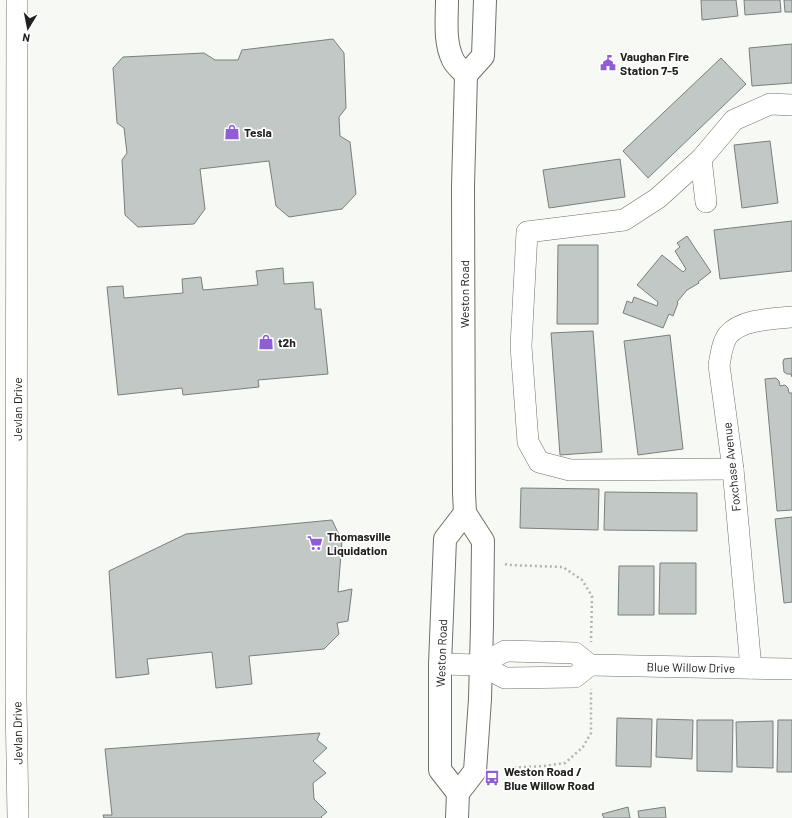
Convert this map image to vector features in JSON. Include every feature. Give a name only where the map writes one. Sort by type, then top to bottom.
[{"type":"main road","points":[[447,0],[447,41],[449,50],[454,62],[466,74],[483,56],[485,0]]},
{"type":"main road","name":"Weston Road","points":[[458,793],[440,770],[440,664],[445,539],[465,513],[463,186],[466,74]]},
{"type":"main road","points":[[457,818],[458,793],[476,771],[480,699],[483,541],[465,513]]},
{"type":"street","name":"Jevlan Drive","points":[[17,0],[16,698],[18,818]]},
{"type":"street","points":[[733,468],[570,470],[539,462],[528,442],[521,346],[527,232],[624,220],[658,198],[701,159],[734,120],[770,104],[792,104]]},
{"type":"street","points":[[701,159],[706,202]]},
{"type":"street","name":"Foxchase Avenue","points":[[751,668],[733,468],[719,365],[722,349],[727,336],[737,327],[754,322],[792,317]]},
{"type":"street","name":"Blue Willow Drive","points":[[440,664],[480,665],[505,678],[576,677],[590,665],[792,669]]},
{"type":"building","points":[[701,0],[736,0],[738,16],[702,20]]},
{"type":"building","points":[[744,0],[780,0],[781,12],[745,15]]},
{"type":"building","points":[[784,0],[792,0],[792,12],[785,12]]},
{"type":"building","name":"Tesla","points":[[333,39],[344,53],[346,108],[339,117],[340,136],[350,142],[356,194],[342,209],[289,217],[276,206],[269,161],[200,169],[205,209],[194,224],[138,227],[125,215],[122,160],[127,153],[124,128],[117,123],[113,68],[123,57],[204,53],[215,60],[238,60],[242,50]]},
{"type":"building","points":[[792,44],[792,83],[752,86],[749,48]]},
{"type":"building","points":[[721,58],[746,84],[648,178],[623,151]]},
{"type":"building","points":[[770,141],[778,203],[742,208],[734,145]]},
{"type":"building","points":[[620,159],[625,197],[549,208],[543,170]]},
{"type":"building","points":[[792,221],[792,271],[720,279],[714,230]]},
{"type":"building","points":[[687,236],[711,272],[698,282],[699,283],[687,290],[677,302],[678,303],[673,316],[669,314],[663,328],[623,313],[627,301],[632,303],[634,297],[657,306],[658,302],[637,285],[662,255],[683,272],[686,269],[675,251],[680,247],[677,243]]},
{"type":"building","points":[[558,245],[598,245],[598,324],[557,324]]},
{"type":"building","points":[[283,268],[284,284],[313,282],[315,309],[321,309],[328,374],[258,380],[259,387],[183,395],[182,388],[118,395],[107,287],[123,286],[124,298],[183,293],[182,279],[201,277],[203,290],[258,285],[256,271]]},
{"type":"building","points":[[593,331],[602,452],[560,455],[551,333]]},
{"type":"building","points":[[670,335],[683,449],[638,455],[624,341]]},
{"type":"building","points":[[792,358],[792,377],[791,374],[784,372],[783,362],[784,359]]},
{"type":"building","points":[[776,378],[779,381],[780,386],[785,385],[788,388],[789,393],[792,393],[792,510],[777,511],[765,379]]},
{"type":"building","points":[[521,488],[599,489],[598,530],[520,528]]},
{"type":"building","points":[[605,492],[697,493],[697,531],[604,530]]},
{"type":"building","points":[[792,517],[792,602],[784,603],[775,519]]},
{"type":"building","points":[[332,520],[342,541],[338,592],[352,589],[348,621],[337,623],[339,634],[324,649],[249,656],[252,684],[216,688],[212,652],[147,659],[149,674],[116,678],[109,571],[186,534]]},
{"type":"building","points":[[660,563],[696,563],[696,614],[659,614]]},
{"type":"building","points":[[619,566],[654,566],[654,615],[618,615]]},
{"type":"building","points":[[617,718],[652,719],[651,767],[616,766]]},
{"type":"building","points":[[657,719],[693,720],[692,759],[656,757]]},
{"type":"building","points":[[697,720],[733,720],[732,772],[697,771]]},
{"type":"building","points":[[778,720],[792,720],[792,772],[777,772]]},
{"type":"building","points":[[773,721],[773,768],[737,767],[736,722]]},
{"type":"building","points":[[320,733],[317,740],[327,748],[313,761],[326,773],[313,783],[314,799],[327,812],[321,817],[322,818],[104,818],[103,815],[112,815],[105,749]]},
{"type":"building","points":[[628,807],[630,818],[604,818],[602,814]]},
{"type":"building","points":[[665,807],[666,818],[639,818],[638,811]]},
{"type":"place","name":"Vaughan Fire Station 7-5","points":[[608,63]]},
{"type":"place","name":"Tesla","points":[[232,132]]},
{"type":"place","name":"t2h","points":[[266,342]]},
{"type":"place","name":"Thomasville Liquidation","points":[[315,543]]},
{"type":"place","name":"Weston Road / Blue Willow Road","points":[[492,778]]}]
